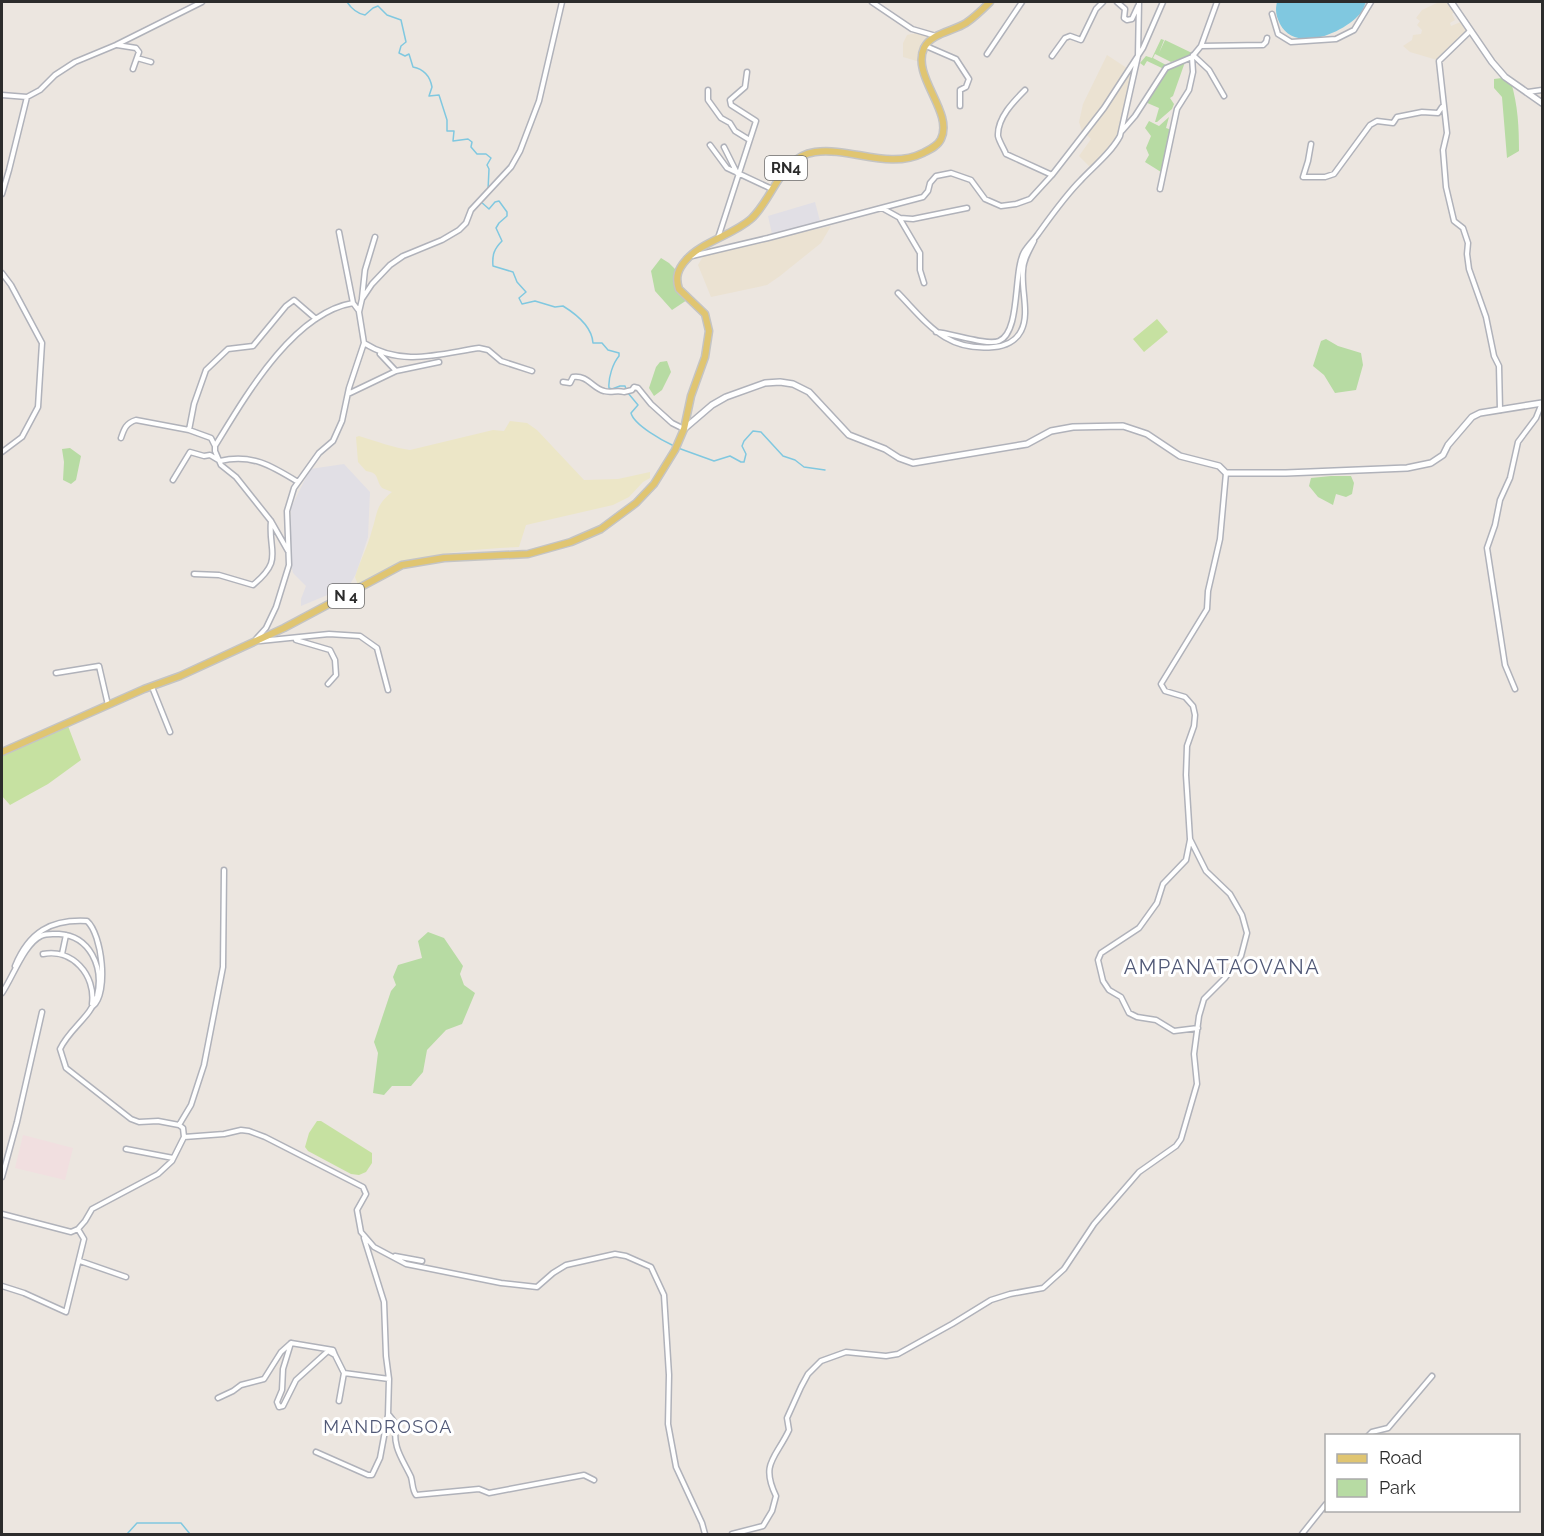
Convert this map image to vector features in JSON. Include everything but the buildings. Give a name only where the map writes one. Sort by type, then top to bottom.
[{"type":"main road","points":[[925,46],[936,37],[966,23],[990,2]]},
{"type":"main road","name":"RN4","points":[[688,257],[738,229],[752,218],[789,165],[804,155],[828,151],[906,159],[923,153],[938,143],[941,140],[942,125],[937,103],[922,68],[921,57],[925,46]]},
{"type":"main road","points":[[684,429],[691,396],[709,338],[708,321],[705,314],[686,297],[677,284],[679,269],[688,257]]},
{"type":"main road","name":"N 4","points":[[2,752],[180,676],[284,628],[402,565],[444,558],[528,554],[590,535],[636,503],[654,484],[684,429]]},
{"type":"street","points":[[2,95],[27,97],[40,90],[55,75],[75,62],[116,45],[202,2]]},
{"type":"street","points":[[362,299],[372,284],[390,265],[403,256],[442,240],[459,230],[466,223],[471,210],[511,167],[520,151],[539,101],[562,2]]},
{"type":"street","points":[[872,2],[912,29],[936,37]]},
{"type":"street","points":[[987,54],[1022,2]]},
{"type":"street","points":[[1052,56],[1065,38],[1070,36],[1081,40],[1096,9],[1103,2]]},
{"type":"street","points":[[1117,2],[1125,9],[1124,18],[1130,21],[1139,2]]},
{"type":"street","points":[[1122,132],[1138,56],[1139,2]]},
{"type":"street","points":[[688,257],[923,197],[936,176],[951,173],[971,180],[977,185],[985,199],[1001,206],[1030,199],[1094,122],[1138,56],[1163,2]]},
{"type":"street","points":[[936,332],[989,342],[999,341],[1006,334],[1011,327],[1024,252],[1078,182],[1115,145],[1166,68],[1192,56],[1201,46],[1217,2]]},
{"type":"street","points":[[1272,14],[1278,34],[1291,42],[1336,39],[1354,30],[1371,2]]},
{"type":"street","points":[[1450,2],[1505,77],[1542,103]]},
{"type":"street","points":[[1470,31],[1439,62],[1446,133],[1443,150],[1446,187],[1454,221],[1463,228],[1468,243],[1469,269],[1486,317],[1494,356],[1499,366],[1500,410]]},
{"type":"street","points":[[1201,46],[1263,45],[1267,38]]},
{"type":"street","points":[[116,45],[136,48],[138,52],[133,69]]},
{"type":"street","points":[[925,46],[957,59],[969,79],[966,87],[960,90],[960,106]]},
{"type":"street","points":[[1192,56],[1209,70],[1224,96]]},
{"type":"street","points":[[1160,189],[1177,109],[1189,90],[1193,72],[1192,56]]},
{"type":"street","points":[[137,58],[151,62]]},
{"type":"street","points":[[718,239],[748,139],[756,121],[731,105],[730,100],[744,87],[747,72]]},
{"type":"street","points":[[708,90],[708,100],[721,118],[748,139]]},
{"type":"street","points":[[1025,90],[1010,106],[1001,122],[998,136],[1006,154],[1052,175]]},
{"type":"street","points":[[1528,92],[1542,90]]},
{"type":"street","points":[[2,194],[27,97]]},
{"type":"street","points":[[1311,144],[1303,177],[1325,177],[1334,174],[1370,125],[1377,121],[1393,123],[1397,117],[1422,112],[1438,113],[1443,107]]},
{"type":"street","points":[[710,145],[728,168],[772,189]]},
{"type":"street","points":[[724,147],[738,174]]},
{"type":"street","points":[[881,208],[900,218],[913,219],[967,208]]},
{"type":"street","points":[[900,218],[920,253],[920,270],[924,283]]},
{"type":"street","points":[[339,232],[353,303],[359,312]]},
{"type":"street","points":[[253,642],[266,628],[276,607],[289,565],[287,511],[294,488],[319,453],[337,435],[346,406],[347,394],[364,343],[359,312],[364,270],[375,237]]},
{"type":"street","points":[[898,293],[936,332],[956,345],[996,347],[1006,345],[1022,331],[1024,320],[1023,269],[1035,237]]},
{"type":"street","points":[[2,273],[11,285],[42,343],[38,407],[22,437],[2,452]]},
{"type":"street","points":[[189,430],[194,404],[206,370],[228,349],[253,346],[286,306],[294,300],[316,319]]},
{"type":"street","points":[[288,552],[271,521],[236,477],[220,465],[214,451],[215,446],[258,378],[285,347],[316,319],[336,308],[353,303]]},
{"type":"street","points":[[364,343],[379,352],[396,371]]},
{"type":"street","points":[[379,352],[412,358],[479,348],[488,350],[501,362],[532,371]]},
{"type":"street","points":[[347,394],[396,371],[439,362]]},
{"type":"street","points":[[563,382],[570,383],[573,377],[580,376],[585,377],[602,391],[620,390],[624,392],[634,387],[638,388],[651,404],[672,423],[684,429],[711,405],[726,396],[765,383],[793,384],[809,393],[849,435],[885,448],[913,464],[1027,444],[1051,431],[1073,427],[1123,426],[1147,434],[1180,456],[1219,466],[1226,473],[1407,468],[1431,463],[1443,455],[1448,445],[1472,417],[1479,413],[1542,403]]},
{"type":"street","points":[[1515,689],[1505,665],[1487,548],[1500,500],[1510,478],[1518,442],[1536,418],[1542,403]]},
{"type":"street","points":[[121,438],[129,422],[136,420],[189,430],[210,438],[215,446]]},
{"type":"street","points":[[173,480],[190,452],[204,456],[210,455],[220,461],[236,457],[245,458],[274,467],[298,482]]},
{"type":"street","points":[[1198,1028],[1174,1031],[1156,1020],[1137,1017],[1129,1013],[1121,997],[1109,990],[1103,981],[1098,960],[1101,953],[1139,928],[1157,903],[1163,884],[1186,860],[1190,839],[1186,775],[1187,746],[1195,715],[1193,706],[1185,697],[1165,691],[1161,684],[1207,609],[1208,591],[1220,539],[1226,473]]},
{"type":"street","points":[[194,574],[219,576],[253,585],[267,573],[274,552],[270,531],[271,521]]},
{"type":"street","points":[[253,642],[329,634],[360,636],[376,648],[388,690]]},
{"type":"street","points":[[292,639],[330,650],[335,660],[336,675],[328,684]]},
{"type":"street","points":[[57,673],[99,666],[108,705]]},
{"type":"street","points":[[152,687],[170,732]]},
{"type":"street","points":[[732,1534],[763,1526],[772,1511],[776,1496],[768,1480],[769,1467],[789,1430],[787,1418],[801,1387],[808,1374],[821,1361],[846,1352],[886,1356],[898,1354],[991,1300],[1043,1288],[1064,1269],[1095,1224],[1138,1172],[1176,1146],[1181,1139],[1197,1084],[1194,1054],[1204,999],[1225,978],[1241,956],[1247,933],[1242,915],[1230,894],[1206,871],[1190,839]]},
{"type":"street","points":[[179,1125],[191,1105],[204,1065],[223,967],[224,870]]},
{"type":"street","points":[[2,1214],[71,1232],[78,1229],[92,1209],[158,1174],[173,1158],[184,1137],[183,1128],[179,1125],[158,1121],[139,1122],[131,1119],[66,1068],[60,1049],[68,1035],[100,998],[102,989],[97,935],[87,921],[62,922],[39,931],[24,948],[15,966],[16,970]]},
{"type":"street","points":[[2,993],[26,950],[40,936],[66,934],[76,937],[87,946],[96,962],[98,989],[91,1008]]},
{"type":"street","points":[[62,954],[66,934]]},
{"type":"street","points":[[43,954],[62,954],[76,961],[90,980],[93,996],[91,1008]]},
{"type":"street","points":[[2,1177],[42,1012]]},
{"type":"street","points":[[184,1137],[249,1131],[363,1187],[366,1194],[357,1210],[384,1302],[389,1379],[388,1414],[380,1458],[372,1474],[362,1474],[316,1452]]},
{"type":"street","points":[[126,1149],[173,1158]]},
{"type":"street","points":[[2,1286],[66,1312],[84,1239],[78,1229]]},
{"type":"street","points":[[362,1232],[374,1247],[406,1264],[501,1283],[537,1287],[566,1265],[615,1254],[626,1256],[651,1268],[664,1295],[669,1375],[668,1424],[676,1467],[705,1534]]},
{"type":"street","points":[[391,1256],[422,1261]]},
{"type":"street","points":[[80,1261],[126,1277]]},
{"type":"street","points":[[291,1343],[283,1369],[282,1390],[277,1402],[279,1407],[283,1406],[296,1380],[309,1367],[328,1351],[335,1355]]},
{"type":"street","points":[[218,1398],[241,1385],[264,1379],[281,1352],[291,1343],[326,1347],[333,1350],[344,1373],[339,1401]]},
{"type":"street","points":[[344,1373],[389,1379]]},
{"type":"street","points":[[1370,1434],[1388,1428],[1432,1376]]},
{"type":"street","points":[[388,1414],[396,1424],[394,1442],[416,1495],[479,1489],[489,1493],[584,1475],[594,1480]]},
{"type":"street","points":[[1302,1534],[1325,1505]]},
{"type":"shaded area","points":[[1439,2],[1450,2],[1457,11],[1452,14],[1455,20],[1450,23],[1451,26],[1463,21],[1469,30],[1437,60],[1410,52],[1403,46],[1412,40],[1413,35],[1421,34],[1422,30],[1417,25],[1420,21],[1416,18],[1422,10]]},
{"type":"shaded area","points":[[916,33],[932,36],[920,62],[903,57],[903,43],[907,35]]},
{"type":"shaded area","points":[[1107,55],[1133,72],[1114,145],[1091,168],[1079,156],[1091,139],[1082,131],[1079,122],[1083,104]]},
{"type":"shaded area","points":[[815,202],[820,221],[772,234],[768,216]]},
{"type":"shaded area","points":[[831,226],[821,243],[767,285],[711,297],[698,265],[705,253]]},
{"type":"shaded area","points":[[344,464],[370,492],[368,537],[356,574],[349,586],[301,606],[306,586],[293,573],[290,561],[291,508],[310,469]]},
{"type":"shaded area","points":[[23,1135],[73,1148],[65,1180],[15,1168]]},
{"type":"green space","points":[[1161,39],[1164,40],[1159,53],[1165,40],[1192,53],[1171,62],[1155,54],[1153,58],[1166,65],[1164,69],[1147,61],[1144,66],[1140,63],[1146,56],[1152,58]]},
{"type":"green space","points":[[1185,62],[1173,96],[1170,98],[1174,104],[1172,109],[1155,122],[1159,108],[1145,102],[1166,72]]},
{"type":"green space","points":[[1502,78],[1511,82],[1518,125],[1519,151],[1507,158],[1502,97],[1494,88],[1494,79]]},
{"type":"green space","points":[[1169,117],[1166,128],[1172,130],[1161,172],[1145,162],[1149,155],[1146,148],[1151,136],[1145,128],[1149,121],[1159,126]]},
{"type":"green space","points":[[661,258],[678,272],[677,278],[687,300],[672,310],[655,291],[651,271]]},
{"type":"green space","points":[[1157,319],[1168,332],[1144,352],[1133,339]]},
{"type":"green space","points":[[1326,339],[1338,346],[1361,353],[1363,365],[1356,390],[1335,393],[1324,375],[1313,366],[1321,341]]},
{"type":"green space","points":[[667,361],[671,372],[662,390],[654,396],[649,388],[656,367],[660,362]]},
{"type":"green space","points":[[70,448],[81,456],[76,480],[71,484],[63,480],[62,449]]},
{"type":"green space","points":[[1351,476],[1354,483],[1352,494],[1346,497],[1336,494],[1333,505],[1318,497],[1309,486],[1311,478]]},
{"type":"green space","points":[[68,726],[81,760],[48,784],[10,805],[2,796],[2,756]]},
{"type":"green space","points":[[428,932],[444,938],[463,966],[460,974],[464,985],[475,993],[462,1024],[446,1030],[427,1050],[423,1072],[411,1086],[392,1086],[384,1095],[373,1093],[378,1053],[374,1042],[391,991],[396,985],[393,977],[398,965],[422,958],[418,941]]},
{"type":"green space","points":[[317,1121],[321,1121],[372,1153],[372,1163],[366,1172],[359,1175],[351,1174],[308,1151],[305,1147],[309,1133]]},
{"type":"sand","points":[[510,421],[527,423],[537,430],[584,480],[618,479],[650,472],[650,478],[629,497],[613,505],[526,525],[519,547],[436,555],[396,566],[358,585],[355,577],[378,509],[392,492],[382,488],[375,475],[366,471],[358,462],[356,437],[410,450],[493,430],[504,431]]},
{"type":"water","points":[[1277,2],[1366,2],[1360,14],[1342,28],[1331,34],[1307,39],[1287,33],[1278,18]]},
{"type":"waterway","points":[[347,2],[362,14],[365,15],[378,6],[387,15],[401,20],[406,42],[401,46],[399,53],[405,56],[409,54],[413,67],[428,76],[432,87],[429,96],[439,95],[447,120],[447,131],[454,131],[453,141],[468,139],[472,142],[471,147],[477,154],[486,154],[491,158],[487,165],[489,169],[488,190]]},
{"type":"waterway","points":[[480,201],[489,209],[499,201],[507,212],[507,216],[496,228],[502,241],[494,252],[493,266],[513,272],[517,282],[526,292],[519,298],[522,304],[535,301],[555,307],[563,306],[573,313],[586,326],[593,343],[602,343],[608,350],[619,353],[611,371],[609,388],[625,386],[626,389]]},
{"type":"waterway","points":[[628,393],[638,405],[631,413],[637,423],[674,446]]},
{"type":"waterway","points":[[678,448],[714,461],[730,456],[744,462],[746,454],[742,446],[744,441],[753,431],[761,432],[783,456],[795,460],[804,467],[825,470]]},
{"type":"waterway","points":[[127,1534],[137,1523],[181,1523],[190,1534]]},
{"type":"district","name":"AMPANATAOVANA","points":[[1222,967]]},
{"type":"district","name":"MANDROSOA","points":[[388,1426]]}]
